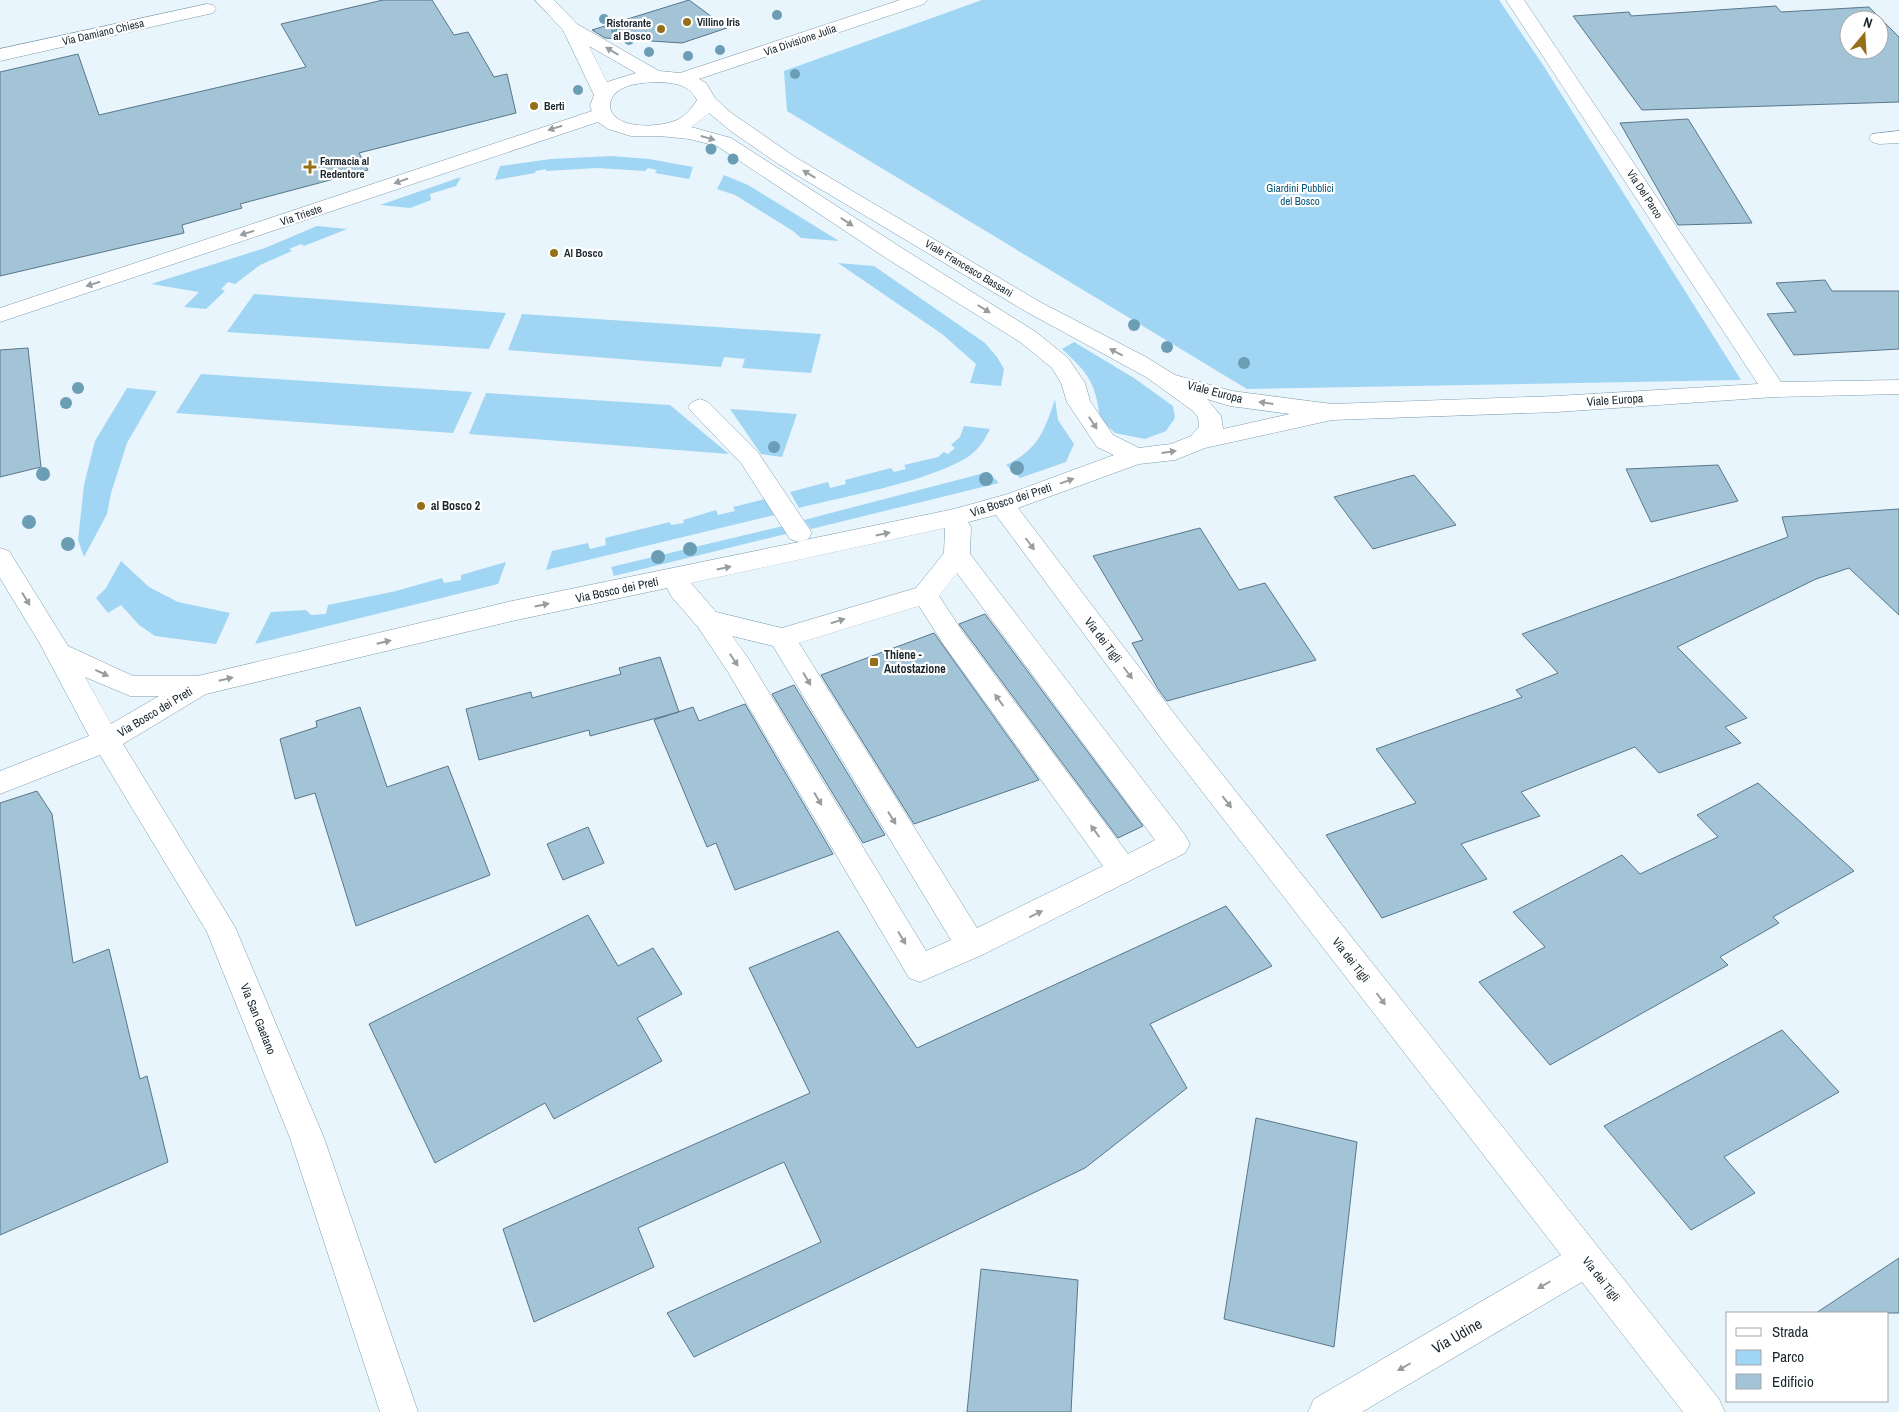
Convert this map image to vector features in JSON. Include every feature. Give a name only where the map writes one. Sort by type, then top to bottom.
[{"type":"street","name":"Viale Francesco Bassani","points":[[544,0],[571,28],[652,75]]},
{"type":"street","name":"Via Divisione Julia","points":[[683,78],[918,0]]},
{"type":"street","name":"Via Del Parco","points":[[1515,0],[1774,390]]},
{"type":"street","name":"Via Damiano Chiesa","points":[[0,56],[207,9]]},
{"type":"street","name":"Viale Francesco Bassani","points":[[571,28],[603,105]]},
{"type":"street","name":"Viale Francesco Bassani","points":[[603,105],[611,88],[623,82],[652,75],[683,78],[695,84],[703,91],[706,100],[722,115],[787,161],[1058,321],[1182,390],[1209,416],[1211,429],[1199,442]]},
{"type":"street","points":[[660,130],[688,122],[704,108],[706,100]]},
{"type":"street","points":[[603,105],[608,121],[630,130],[690,133],[724,142],[897,255],[1028,337],[1060,363],[1073,383],[1078,402],[1105,441],[1136,456]]},
{"type":"street","name":"Via Trieste","points":[[0,315],[603,105]]},
{"type":"street","points":[[1879,138],[1899,137]]},
{"type":"street","name":"Viale Europa","points":[[1158,376],[1230,398],[1332,412],[1557,404],[1774,390],[1899,387]]},
{"type":"street","points":[[700,407],[749,456],[799,533]]},
{"type":"street","name":"Viale Europa","points":[[1136,456],[1175,452],[1199,442],[1332,412]]},
{"type":"street","name":"Via Bosco dei Preti","points":[[0,783],[106,741],[198,686],[512,611],[954,518],[1001,504],[1136,456]]},
{"type":"street","name":"Via dei Tigli","points":[[1001,504],[1173,733],[1706,1412]]},
{"type":"street","points":[[707,620],[782,638],[925,595],[956,555],[958,527],[954,518]]},
{"type":"street","points":[[676,578],[680,589],[707,620],[738,665],[920,968],[971,946],[1175,844],[956,555]]},
{"type":"street","name":"Via San Gaetano","points":[[0,557],[58,652],[106,741],[220,927],[306,1138],[399,1412]]},
{"type":"street","points":[[925,595],[954,638],[1124,871]]},
{"type":"street","points":[[782,638],[971,946]]},
{"type":"street","points":[[58,652],[130,686],[198,686]]},
{"type":"street","name":"Via Udine","points":[[1327,1412],[1586,1260]]},
{"type":"green space","name":"Giardini Pubblici del Bosco","points":[[982,0],[1499,0],[1543,65],[1741,380],[1247,389],[787,111],[784,71]]},
{"type":"green space","points":[[611,156],[649,159],[693,167],[689,179],[655,173],[657,170],[648,168],[645,171],[597,168],[546,171],[546,169],[536,171],[535,173],[495,180],[500,166],[551,159]]},
{"type":"green space","points":[[724,175],[748,185],[839,241],[801,238],[735,195],[717,189]]},
{"type":"green space","points":[[461,177],[456,186],[430,194],[431,200],[410,208],[380,205]]},
{"type":"green space","points":[[317,226],[347,229],[304,246],[301,244],[289,249],[292,251],[260,265],[235,284],[228,282],[221,289],[225,291],[206,309],[184,307],[199,292],[151,284],[265,248]]},
{"type":"green space","points":[[838,263],[874,266],[985,343],[1004,369],[1001,386],[970,383],[976,364],[942,334]]},
{"type":"green space","points":[[254,294],[506,313],[489,349],[227,332]]},
{"type":"green space","points":[[522,314],[821,334],[811,373],[742,368],[745,359],[724,357],[721,367],[508,350]]},
{"type":"green space","points":[[1074,342],[1134,378],[1173,406],[1175,418],[1166,431],[1145,439],[1115,433],[1100,419],[1096,396],[1089,379],[1062,349]]},
{"type":"green space","points":[[201,374],[472,392],[453,433],[176,413]]},
{"type":"green space","points":[[127,388],[157,391],[127,443],[111,493],[107,514],[84,557],[78,540],[84,485],[95,441]]},
{"type":"green space","points":[[486,393],[670,405],[729,454],[469,434]]},
{"type":"green space","points":[[1055,399],[1058,420],[1074,444],[1066,462],[1020,478],[1006,465],[1026,453],[1039,438],[1044,430]]},
{"type":"green space","points":[[730,409],[797,414],[782,457],[761,454]]},
{"type":"green space","points":[[964,426],[990,429],[982,443],[972,454],[963,460],[925,476],[799,508],[790,492],[828,482],[830,488],[846,484],[845,480],[891,468],[894,472],[906,469],[904,465],[938,457],[944,452],[948,454],[955,448],[951,445],[960,437]]},
{"type":"green space","points":[[988,472],[999,483],[811,529],[804,520]]},
{"type":"green space","points":[[765,499],[779,514],[546,570],[552,551],[588,543],[590,549],[606,545],[605,538],[670,522],[671,525],[684,523],[683,520],[716,510],[718,515],[735,511],[733,507]]},
{"type":"green space","points":[[787,525],[790,533],[614,576],[611,567]]},
{"type":"green space","points":[[121,561],[149,587],[178,602],[230,613],[216,644],[155,636],[139,625],[121,605],[108,613],[96,598],[106,588]]},
{"type":"green space","points":[[506,562],[498,584],[255,644],[271,612],[306,610],[311,615],[326,614],[328,605],[396,591],[442,578],[444,583],[461,580],[461,575]]},
{"type":"building","points":[[383,0],[432,0],[454,35],[468,32],[494,77],[507,74],[516,113],[359,153],[368,170],[240,204],[242,208],[182,225],[184,233],[0,276],[0,72],[78,54],[99,115],[306,67],[281,24]]},
{"type":"building","name":"Villino Iris","points":[[689,0],[727,28],[682,43],[605,38],[592,30]]},
{"type":"building","points":[[1776,6],[1781,12],[1869,7],[1872,10],[1839,10],[1839,60],[1889,60],[1889,27],[1899,37],[1899,102],[1642,110],[1573,16],[1629,12],[1631,16]]},
{"type":"building","points":[[1688,119],[1752,223],[1678,225],[1620,123]]},
{"type":"building","points":[[1825,280],[1832,291],[1899,291],[1899,349],[1794,355],[1767,314],[1796,312],[1776,283]]},
{"type":"building","points":[[28,348],[41,467],[0,477],[0,350]]},
{"type":"building","points":[[1718,465],[1738,501],[1651,522],[1626,469]]},
{"type":"building","points":[[1414,475],[1456,525],[1373,549],[1334,497]]},
{"type":"building","points":[[1899,509],[1899,615],[1849,568],[1816,579],[1677,647],[1747,718],[1725,727],[1741,743],[1659,773],[1635,747],[1521,792],[1540,816],[1461,844],[1487,879],[1382,918],[1326,835],[1416,803],[1376,749],[1522,697],[1516,690],[1558,673],[1522,634],[1788,537],[1782,517]]},
{"type":"building","points":[[1200,528],[1239,590],[1265,583],[1316,660],[1167,701],[1158,689],[1132,643],[1143,640],[1093,556]]},
{"type":"building","points":[[985,614],[1143,826],[1118,838],[959,624]]},
{"type":"building","points":[[934,633],[1039,780],[914,824],[821,675]]},
{"type":"building","points":[[660,657],[679,712],[590,736],[589,730],[479,760],[466,709],[531,692],[532,698],[621,674],[619,668]]},
{"type":"building","points":[[794,685],[885,835],[863,843],[772,694]]},
{"type":"building","points":[[745,704],[833,854],[735,890],[716,843],[707,847],[654,720],[693,707],[699,721]]},
{"type":"building","points":[[360,707],[387,787],[448,766],[490,875],[356,926],[315,793],[295,799],[280,739],[317,727],[316,721]]},
{"type":"building","points":[[1758,783],[1854,871],[1773,917],[1779,923],[1720,957],[1728,965],[1550,1065],[1479,982],[1545,947],[1513,912],[1622,855],[1640,874],[1718,837],[1697,815]]},
{"type":"building","points":[[37,791],[52,814],[73,963],[109,949],[140,1079],[147,1076],[168,1162],[0,1235],[0,803]]},
{"type":"building","points":[[588,827],[604,863],[563,880],[547,844]]},
{"type":"building","points":[[1226,906],[1272,966],[1150,1024],[1187,1088],[1085,1168],[694,1357],[667,1313],[821,1242],[784,1162],[638,1228],[654,1267],[534,1322],[503,1229],[810,1093],[749,968],[838,931],[917,1048]]},
{"type":"building","points":[[588,915],[618,966],[653,948],[682,994],[637,1018],[662,1061],[554,1119],[545,1103],[435,1163],[369,1024]]},
{"type":"building","points":[[1782,1030],[1839,1092],[1724,1157],[1755,1193],[1691,1230],[1604,1126]]},
{"type":"building","points":[[1256,1118],[1357,1142],[1334,1347],[1224,1319]]},
{"type":"building","points":[[1899,1258],[1899,1313],[1818,1312]]},
{"type":"building","points":[[981,1269],[1078,1280],[1071,1412],[967,1412]]},
{"type":"place","name":"Villino Iris","points":[[687,22]]},
{"type":"place","name":"Ristorante al Bosco","points":[[661,29]]},
{"type":"place","name":"Berti","points":[[534,106]]},
{"type":"place","name":"Farmacia al Redentore","points":[[310,167]]},
{"type":"place","name":"Al Bosco","points":[[554,253]]},
{"type":"place","name":"al Bosco 2","points":[[421,506]]},
{"type":"place","name":"Thiene - Autostazione","points":[[874,662]]}]
